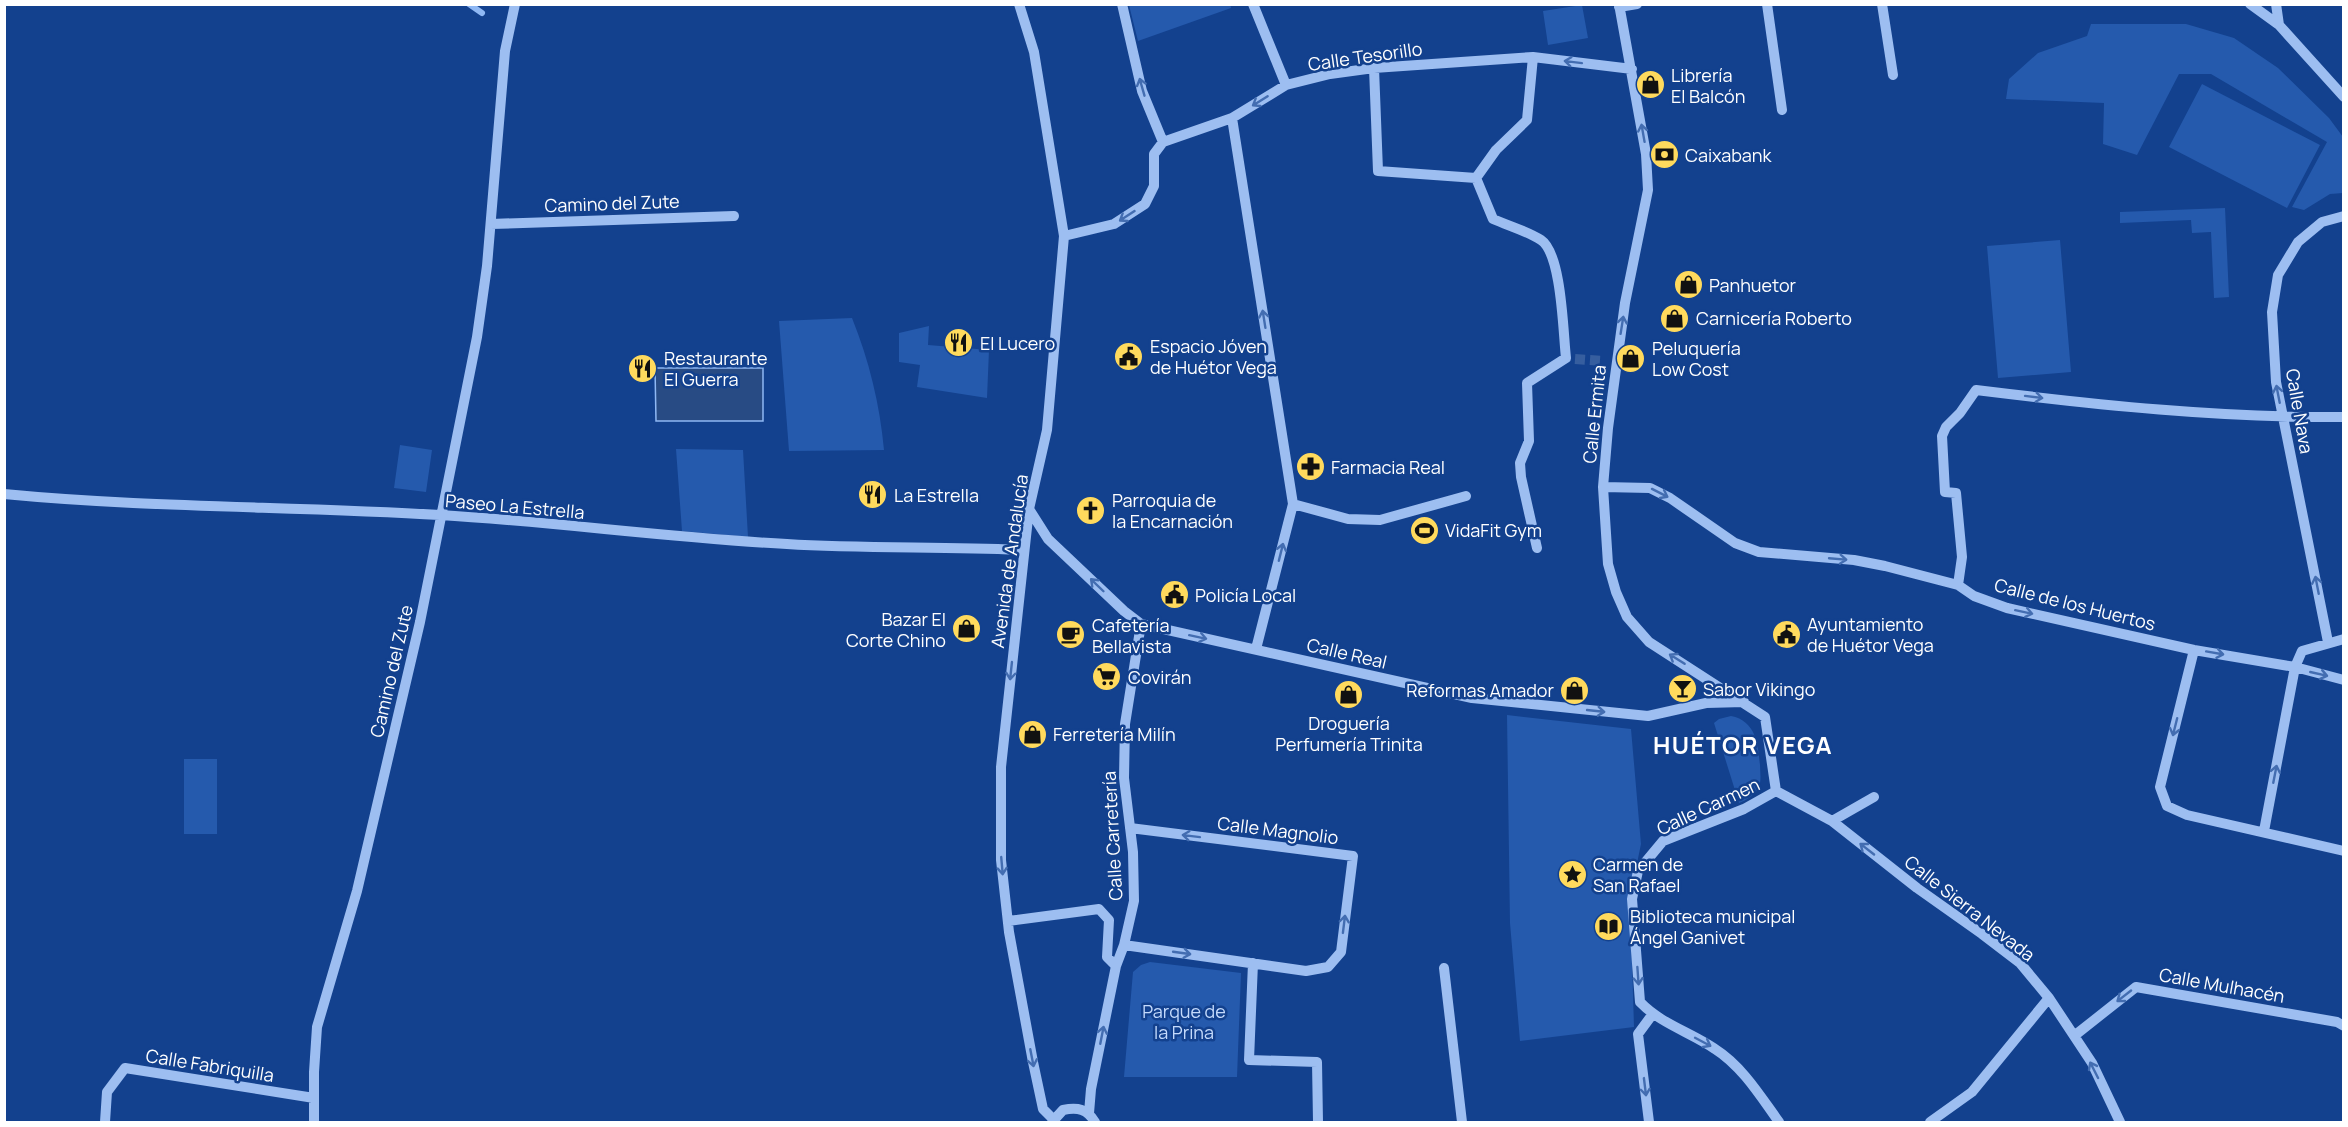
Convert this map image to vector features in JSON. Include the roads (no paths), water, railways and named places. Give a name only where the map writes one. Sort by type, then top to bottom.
[{"type":"street","name":"Camino del Zute","points":[[314,1122],[317,1026],[357,891],[420,622],[477,337],[487,266],[503,70],[515,4]]},
{"type":"street","name":"Avenida de Andalucía","points":[[1019,4],[1034,52],[1064,237],[1047,430],[1029,509],[1023,550],[1000,767],[1001,860],[1008,921],[1043,1109],[1052,1121]]},
{"type":"street","points":[[1064,237],[1114,224],[1145,204],[1154,186],[1154,154],[1163,142],[1142,91],[1122,4]]},
{"type":"street","points":[[1253,4],[1286,85]]},
{"type":"street","points":[[1619,6],[1637,4]]},
{"type":"street","points":[[1767,4],[1782,110]]},
{"type":"street","points":[[1882,4],[1893,75]]},
{"type":"street","points":[[2250,4],[2279,25],[2343,97]]},
{"type":"street","points":[[2276,4],[2279,25]]},
{"type":"street","name":"Calle Ermita","points":[[1619,6],[1646,154],[1648,190],[1616,362],[1603,487],[1608,564],[1616,592],[1627,617],[1649,642],[1765,717],[1776,791]]},
{"type":"street","points":[[1476,178],[1496,150],[1527,120],[1533,57]]},
{"type":"street","name":"Calle Tesorillo","points":[[1163,142],[1232,118],[1286,85],[1330,74],[1374,68],[1533,57],[1632,69]]},
{"type":"street","points":[[1374,68],[1378,171],[1476,178]]},
{"type":"street","points":[[1232,118],[1293,504],[1256,650]]},
{"type":"street","points":[[1476,178],[1493,219],[1542,241],[1551,252],[1560,293],[1570,358],[1527,383],[1529,441],[1520,463],[1537,548]]},
{"type":"street","name":"Camino del Zute","points":[[491,224],[734,216]]},
{"type":"street","name":"Calle Nava","points":[[2328,642],[2276,382],[2272,312],[2278,275],[2298,243],[2322,222],[2343,216]]},
{"type":"street","points":[[1603,361],[1616,362]]},
{"type":"street","points":[[1958,585],[1962,557],[1956,493],[1945,492],[1942,436],[1946,427],[1960,413],[1976,390],[2130,408],[2283,418],[2343,417]]},
{"type":"street","name":"Calle de los Huertos","points":[[1603,487],[1650,488],[1670,498],[1735,543],[1759,552],[1854,560],[1885,566],[1958,585],[1974,596],[2007,608],[2194,650],[2295,667],[2343,680]]},
{"type":"street","name":"Paseo La Estrella","points":[[4,494],[189,505],[441,515],[790,545],[954,546],[1023,550]]},
{"type":"street","points":[[1293,504],[1348,519],[1380,520],[1466,496]]},
{"type":"street","name":"Calle Real","points":[[1029,509],[1048,539],[1124,611],[1141,624],[1472,699],[1509,704],[1648,716],[1706,703],[1744,702]]},
{"type":"street","name":"Calle Carretería","points":[[1092,1118],[1091,1089],[1116,966],[1124,945],[1134,901],[1133,852],[1124,778],[1125,724],[1141,624]]},
{"type":"street","points":[[2264,831],[2295,667],[2302,651],[2343,639]]},
{"type":"street","points":[[2194,650],[2160,787],[2167,806],[2187,815],[2343,851]]},
{"type":"street","points":[[1706,703],[1711,690],[1709,680]]},
{"type":"street","name":"Calle Sierra Nevada","points":[[1776,791],[1832,821],[1917,888],[2020,963],[2049,998],[2091,1063],[2120,1122]]},
{"type":"street","name":"Calle Carmen","points":[[1652,1015],[1640,1002],[1632,899],[1638,871],[1663,841],[1744,809],[1776,791]]},
{"type":"street","points":[[1832,821],[1874,797]]},
{"type":"street","name":"Calle Magnolio","points":[[1124,945],[1306,971],[1328,967],[1341,952],[1353,856],[1130,828]]},
{"type":"street","points":[[1008,921],[1099,909],[1109,920],[1107,957],[1116,966]]},
{"type":"street","points":[[1253,963],[1249,1060],[1317,1062],[1318,1122]]},
{"type":"street","points":[[1444,968],[1462,1122]]},
{"type":"street","name":"Calle Mulhacén","points":[[2074,1036],[2136,987],[2337,1022],[2343,1026]]},
{"type":"street","points":[[1930,1122],[1972,1092],[2049,998]]},
{"type":"street","points":[[1649,1122],[1638,1034],[1652,1015],[1716,1049],[1735,1064],[1779,1122]]},
{"type":"street","name":"Calle Fabriquilla","points":[[105,1122],[107,1092],[124,1068],[314,1098]]},
{"type":"street","points":[[1052,1121],[1063,1110],[1076,1108],[1092,1118]]},
{"type":"waterway","points":[[469,4],[482,13]]},
{"type":"tunnel","points":[[1575,359],[1603,361]]},
{"type":"place","name":"Librería El Balcón","points":[[1650,85]]},
{"type":"place","name":"Caixabank","points":[[1664,155]]},
{"type":"place","name":"Panhuetor","points":[[1688,285]]},
{"type":"place","name":"Carnicería Roberto","points":[[1675,318]]},
{"type":"place","name":"El Lucero","points":[[959,343]]},
{"type":"place","name":"Espacio Jóven de Huétor Vega","points":[[1129,356]]},
{"type":"place","name":"Peluquería Low Cost","points":[[1631,358]]},
{"type":"place","name":"Restaurante El Guerra","points":[[643,368]]},
{"type":"place","name":"Farmacia Real","points":[[1310,467]]},
{"type":"place","name":"La Estrella","points":[[873,495]]},
{"type":"place","name":"Parroquia de la Encarnación","points":[[1091,510]]},
{"type":"place","name":"VidaFit Gym","points":[[1424,530]]},
{"type":"place","name":"Policía Local","points":[[1174,595]]},
{"type":"place","name":"Bazar El Corte Chino","points":[[967,629]]},
{"type":"place","name":"Ayuntamiento de Huétor Vega","points":[[1786,634]]},
{"type":"place","name":"Cafetería Bellavista","points":[[1071,635]]},
{"type":"place","name":"Covirán","points":[[1107,677]]},
{"type":"place","name":"Sabor Vikingo","points":[[1682,689]]},
{"type":"place","name":"Reformas Amador","points":[[1575,690]]},
{"type":"place","name":"Droguería Perfumería Trinita","points":[[1349,694]]},
{"type":"place","name":"Ferretería Milín","points":[[1032,734]]},
{"type":"place","name":"Carmen de San Rafael","points":[[1572,874]]},
{"type":"place","name":"Biblioteca municipal Ángel Ganivet","points":[[1609,926]]},
{"type":"district","name":"HUÉTOR VEGA","points":[[1743,744]]},
{"type":"park label","name":"Parque de la Prina","points":[[1184,1021]]}]
